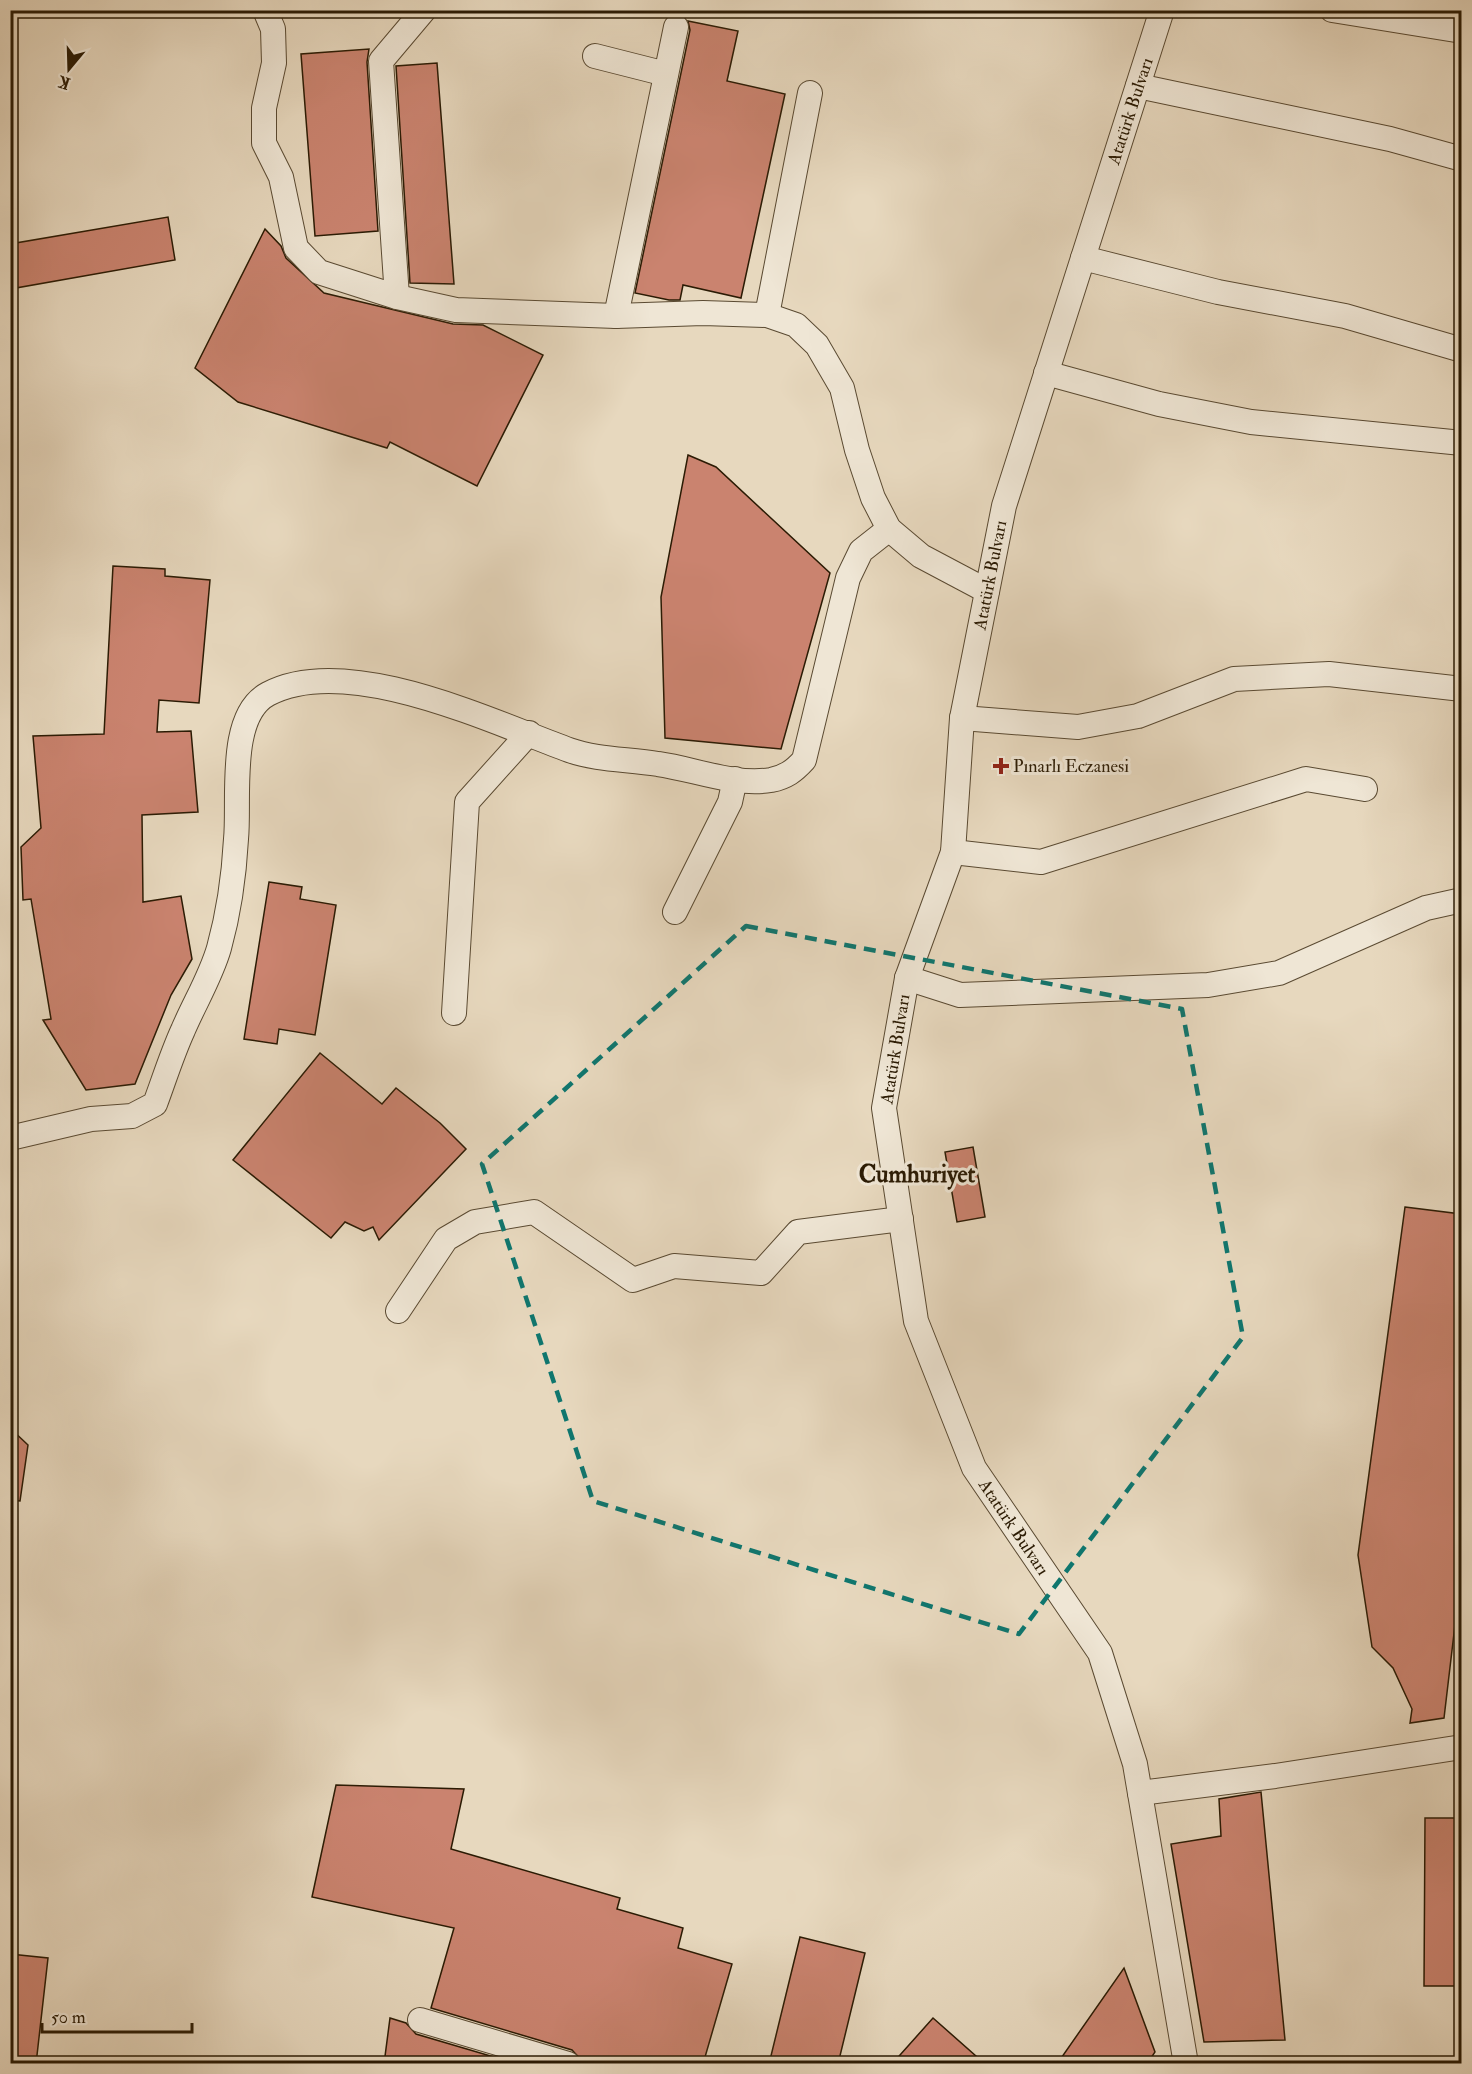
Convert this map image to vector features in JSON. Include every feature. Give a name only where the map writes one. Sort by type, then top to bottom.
[{"type":"street","points":[[265,10],[273,29],[274,63],[264,108],[264,143],[281,177],[296,248],[319,273],[397,297],[456,310],[616,316],[703,313],[767,315],[796,325],[817,345],[842,388],[870,489],[889,528],[921,556],[987,591]]},
{"type":"street","points":[[397,297],[381,61],[424,10]]},
{"type":"street","name":"Atatürk Bulvarı","points":[[1162,10],[1004,506],[962,718],[953,852],[907,978],[884,1108],[916,1321],[974,1468],[1100,1653],[1136,1764],[1186,2064]]},
{"type":"street","points":[[1332,10],[1461,31]]},
{"type":"street","points":[[616,316],[676,27]]},
{"type":"street","points":[[595,56],[666,74]]},
{"type":"street","points":[[1138,86],[1390,139],[1461,159]]},
{"type":"street","points":[[767,315],[810,93]]},
{"type":"street","points":[[1083,258],[1218,292],[1345,316],[1461,350]]},
{"type":"street","points":[[1046,373],[1159,404],[1251,422],[1461,443]]},
{"type":"street","points":[[10,1138],[91,1119],[132,1116],[155,1104],[182,1031],[219,949],[232,895],[237,836],[239,742],[249,712],[266,695],[296,684],[341,681],[403,692],[464,710],[582,753],[659,764],[735,779],[770,780],[790,775],[804,760],[848,578],[861,551],[889,528]]},
{"type":"street","points":[[962,718],[1078,727],[1138,716],[1234,679],[1329,674],[1461,689]]},
{"type":"street","points":[[454,1012],[467,802],[529,733]]},
{"type":"street","points":[[675,912],[730,802],[735,779]]},
{"type":"street","points":[[953,852],[1041,862],[1306,779],[1365,789]]},
{"type":"street","points":[[907,978],[960,995],[1208,985],[1279,973],[1426,908],[1461,900]]},
{"type":"street","points":[[398,1311],[446,1239],[475,1222],[534,1212],[633,1280],[674,1266],[761,1273],[798,1232],[901,1219]]},
{"type":"street","points":[[1140,1793],[1275,1776],[1461,1747]]},
{"type":"street","points":[[420,2020],[568,2064]]},
{"type":"highlighted area","points":[[746,926],[1182,1009],[1243,1337],[1019,1634],[593,1501],[482,1164]]},
{"type":"building","points":[[688,21],[738,31],[727,81],[785,94],[741,298],[683,285],[680,300],[635,293],[690,30]]},
{"type":"building","points":[[369,49],[367,62],[378,231],[315,236],[301,54]]},
{"type":"building","points":[[437,63],[454,284],[410,283],[396,66]]},
{"type":"building","points":[[168,217],[175,260],[10,289],[10,244]]},
{"type":"building","points":[[265,229],[281,246],[286,258],[324,293],[453,324],[483,325],[543,355],[477,486],[390,442],[387,448],[238,402],[195,368]]},
{"type":"building","points":[[688,455],[716,467],[830,573],[781,749],[665,738],[661,597]]},
{"type":"building","points":[[113,566],[165,569],[165,576],[210,580],[199,703],[159,700],[157,732],[191,731],[198,812],[142,815],[143,902],[181,896],[192,959],[171,995],[135,1084],[86,1090],[43,1020],[51,1019],[31,899],[23,900],[21,847],[41,828],[33,736],[104,734]]},
{"type":"building","points":[[269,882],[302,887],[300,899],[336,905],[315,1035],[279,1029],[277,1044],[244,1039]]},
{"type":"building","points":[[320,1053],[382,1104],[396,1088],[440,1123],[466,1149],[379,1240],[373,1227],[364,1231],[345,1222],[331,1238],[233,1160]]},
{"type":"building","points":[[973,1147],[985,1217],[957,1222],[945,1152]]},
{"type":"building","points":[[1405,1207],[1461,1214],[1461,1574],[1444,1718],[1410,1723],[1412,1709],[1393,1668],[1372,1647],[1358,1555]]},
{"type":"building","points":[[10,1428],[28,1445],[20,1501],[10,1500]]},
{"type":"building","points":[[336,1785],[464,1789],[451,1849],[620,1898],[617,1909],[683,1928],[678,1948],[732,1964],[703,2064],[590,2064],[582,2061],[572,2050],[431,2008],[454,1928],[312,1897]]},
{"type":"building","points":[[1261,1792],[1285,2040],[1204,2042],[1171,1844],[1221,1836],[1219,1799]]},
{"type":"building","points":[[1425,1818],[1461,1818],[1461,1986],[1424,1986]]},
{"type":"building","points":[[800,1937],[865,1953],[838,2064],[769,2064]]},
{"type":"building","points":[[10,1954],[48,1958],[36,2064],[10,2064]]},
{"type":"building","points":[[1124,1968],[1155,2052],[1147,2064],[1057,2064]]},
{"type":"building","points":[[390,2018],[406,2023],[416,2034],[494,2057],[493,2064],[384,2064]]},
{"type":"building","points":[[933,2018],[985,2064],[892,2064]]},
{"type":"place","name":"Pınarlı Eczanesi","points":[[1001,766]]},
{"type":"district","name":"Cumhuriyet","points":[[917,1174]]}]
